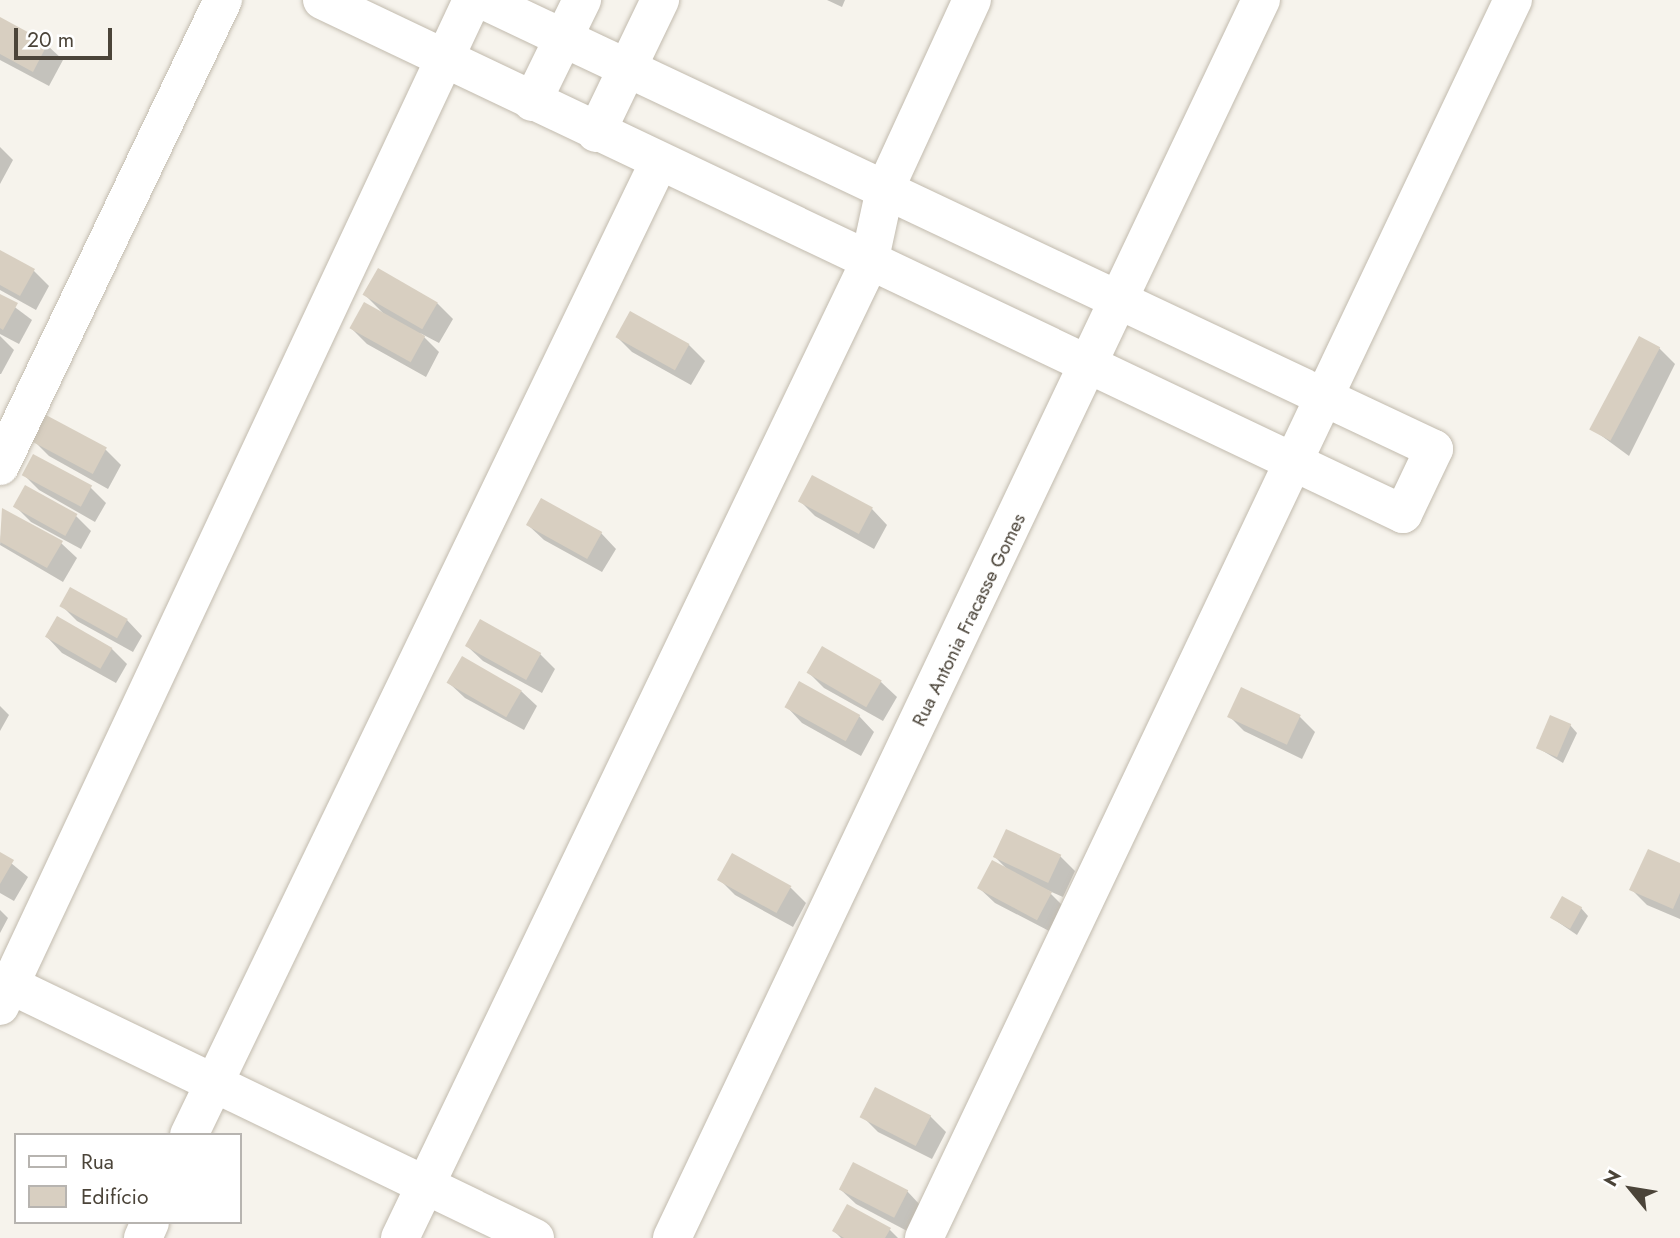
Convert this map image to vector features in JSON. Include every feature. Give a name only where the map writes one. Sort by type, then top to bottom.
[{"type":"street","points":[[0,466],[223,0]]},
{"type":"street","points":[[322,0],[658,164],[1403,514],[1434,449],[483,0]]},
{"type":"street","points":[[472,0],[4,990],[212,1083],[535,1238]]},
{"type":"street","points":[[532,102],[582,0]]},
{"type":"street","points":[[596,132],[660,0]]},
{"type":"street","points":[[400,1238],[869,262],[885,189],[972,0]]},
{"type":"street","name":"Rua Antonia Fracasse Gomes","points":[[673,1238],[1121,303],[1261,0]]},
{"type":"street","points":[[924,1238],[1326,400],[1513,0]]},
{"type":"street","points":[[190,1133],[658,164]]},
{"type":"building","points":[[0,17],[48,43],[33,72],[0,54]]},
{"type":"building","points":[[0,250],[35,269],[20,296],[0,285]]},
{"type":"building","points":[[378,268],[438,302],[422,329],[362,295]]},
{"type":"building","points":[[0,294],[18,303],[3,330],[0,328]]},
{"type":"building","points":[[364,302],[425,336],[411,362],[349,328]]},
{"type":"building","points":[[630,311],[689,344],[675,370],[615,337]]},
{"type":"building","points":[[1639,336],[1660,347],[1610,441],[1589,430]]},
{"type":"building","points":[[46,415],[107,447],[93,474],[32,441]]},
{"type":"building","points":[[33,454],[92,485],[81,507],[22,475]]},
{"type":"building","points":[[812,475],[873,507],[859,534],[798,501]]},
{"type":"building","points":[[25,485],[77,514],[65,536],[13,507]]},
{"type":"building","points":[[541,498],[602,532],[587,559],[526,525]]},
{"type":"building","points":[[2,508],[63,541],[47,568],[0,542]]},
{"type":"building","points":[[70,587],[128,619],[117,638],[59,606]]},
{"type":"building","points":[[57,616],[112,648],[100,669],[45,637]]},
{"type":"building","points":[[480,619],[541,653],[526,680],[465,646]]},
{"type":"building","points":[[822,646],[882,680],[866,707],[806,673]]},
{"type":"building","points":[[462,656],[522,690],[506,717],[446,683]]},
{"type":"building","points":[[799,681],[860,715],[846,741],[784,707]]},
{"type":"building","points":[[1241,687],[1301,715],[1287,745],[1227,717]]},
{"type":"building","points":[[1550,715],[1571,724],[1557,757],[1536,748]]},
{"type":"building","points":[[1006,829],[1061,855],[1048,883],[993,857]]},
{"type":"building","points":[[1648,849],[1680,863],[1680,893],[1673,909],[1629,890]]},
{"type":"building","points":[[0,852],[14,860],[0,884]]},
{"type":"building","points":[[732,853],[791,886],[776,913],[717,880]]},
{"type":"building","points":[[992,860],[1052,892],[1037,920],[977,888]]},
{"type":"building","points":[[1562,896],[1582,907],[1570,929],[1550,918]]},
{"type":"building","points":[[875,1087],[931,1116],[916,1146],[860,1117]]},
{"type":"building","points":[[853,1162],[908,1190],[894,1218],[839,1190]]},
{"type":"building","points":[[847,1204],[891,1228],[885,1238],[844,1238],[832,1231]]}]
